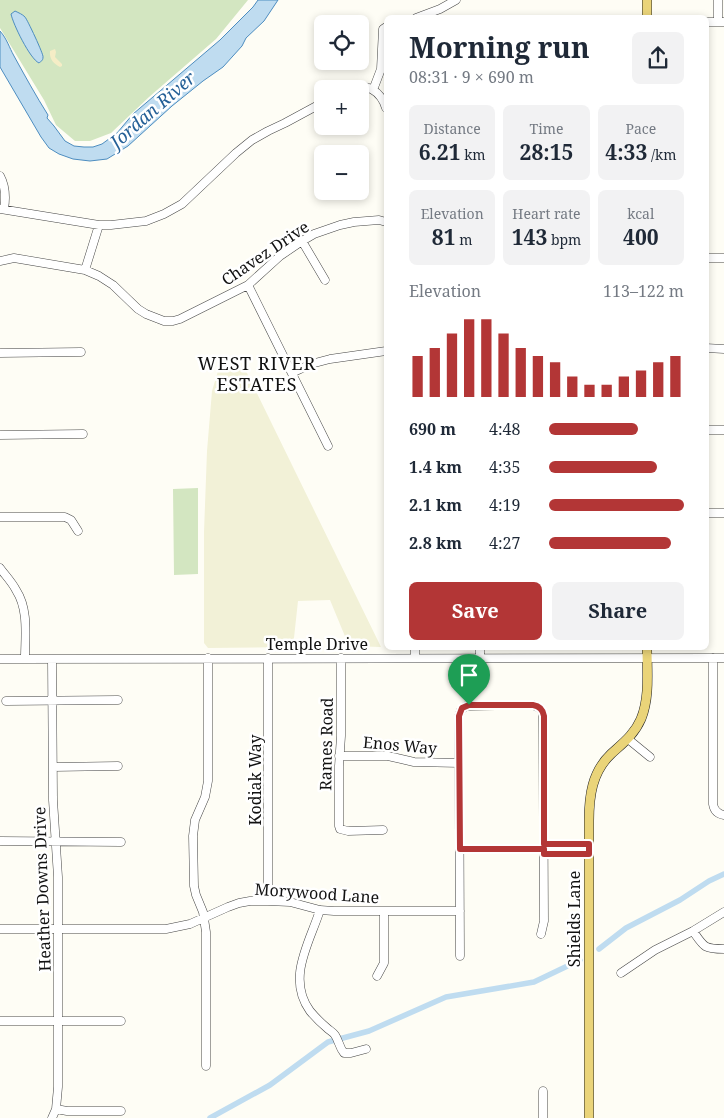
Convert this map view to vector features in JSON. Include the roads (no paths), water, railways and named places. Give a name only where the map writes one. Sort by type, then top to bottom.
[{"type":"main road","points":[[647,0],[647,15]]},
{"type":"main road","name":"Shields Lane","points":[[589,1118],[589,802],[594,781],[600,769],[608,758],[628,740],[640,721],[646,703],[647,650]]},
{"type":"street","points":[[425,15],[440,10],[456,0]]},
{"type":"street","points":[[718,0],[721,22]]},
{"type":"street","points":[[373,90],[381,69],[384,28]]},
{"type":"street","points":[[369,89],[382,98],[384,103]]},
{"type":"street","points":[[0,176],[6,200],[2,209],[98,225],[146,221],[174,209],[189,198],[252,140],[314,107]]},
{"type":"street","name":"Chavez Drive","points":[[0,261],[14,258],[85,270],[113,285],[138,309],[146,314],[170,322],[180,319],[248,285],[280,256],[302,240],[340,225],[384,219]]},
{"type":"street","points":[[85,270],[98,225]]},
{"type":"street","points":[[302,240],[325,280]]},
{"type":"street","points":[[709,258],[724,258]]},
{"type":"street","points":[[248,285],[328,446]]},
{"type":"street","points":[[709,348],[724,349]]},
{"type":"street","points":[[292,373],[311,364],[330,359],[384,350]]},
{"type":"street","points":[[0,353],[82,352]]},
{"type":"street","points":[[709,430],[724,430]]},
{"type":"street","points":[[0,435],[82,434]]},
{"type":"street","points":[[709,513],[724,513]]},
{"type":"street","points":[[0,517],[65,517],[72,520],[78,531]]},
{"type":"street","points":[[0,568],[17,590],[22,605],[25,621],[25,659]]},
{"type":"street","points":[[415,650],[416,658]]},
{"type":"street","points":[[480,650],[480,658]]},
{"type":"street","points":[[206,1066],[206,932],[194,886],[193,836],[195,820],[205,797],[208,782],[208,658]]},
{"type":"street","name":"Kodiak Way","points":[[268,658],[268,901]]},
{"type":"street","name":"Rames Road","points":[[341,658],[338,822],[340,829],[348,831],[383,830]]},
{"type":"street","points":[[713,658],[713,804],[715,810],[724,815]]},
{"type":"street","name":"Temple Drive","points":[[0,659],[724,658]]},
{"type":"street","name":"Heather Downs Drive","points":[[52,659],[53,818],[58,877],[58,1093],[56,1109],[52,1118]]},
{"type":"street","points":[[6,701],[118,700]]},
{"type":"street","points":[[460,956],[459,716],[462,708],[469,705],[533,705],[542,710],[544,726],[544,921],[541,934]]},
{"type":"street","points":[[628,740],[650,757]]},
{"type":"street","name":"Enos Way","points":[[339,756],[388,756],[414,762],[459,763]]},
{"type":"street","points":[[52,767],[118,766]]},
{"type":"street","points":[[0,842],[121,842]]},
{"type":"street","points":[[460,849],[589,849]]},
{"type":"street","name":"Morywood Lane","points":[[0,929],[166,929],[190,924],[239,903],[268,901],[290,902],[320,910],[384,912],[460,911]]},
{"type":"street","points":[[320,910],[301,961],[301,987],[306,1004],[310,1011],[338,1039],[341,1050],[347,1054],[366,1049]]},
{"type":"street","points":[[376,976],[384,963],[384,912]]},
{"type":"street","points":[[621,973],[655,950],[693,931],[724,912]]},
{"type":"street","points":[[693,931],[707,948],[724,949]]},
{"type":"street","points":[[0,1021],[121,1021]]},
{"type":"street","points":[[543,1091],[543,1118]]},
{"type":"street","points":[[56,1109],[67,1111],[121,1111]]},
{"type":"water","name":"Jordan River","points":[[258,0],[278,0],[264,21],[246,38],[242,46],[223,67],[172,106],[128,146],[107,159],[90,161],[73,159],[49,148],[0,67],[0,31],[48,115],[47,118],[65,141],[74,146],[93,147],[102,144],[117,133],[133,114],[220,40]]},
{"type":"water","points":[[15,11],[25,17],[41,50],[43,57],[39,63],[31,55],[18,33],[11,14]]},
{"type":"waterway","points":[[599,949],[626,928],[680,900],[709,881],[724,874]]},
{"type":"waterway","points":[[210,1118],[270,1085],[328,1042],[369,1031],[446,997],[534,982],[580,960]]},
{"type":"district","name":"WEST RIVER ESTATES","points":[[257,374]]}]
